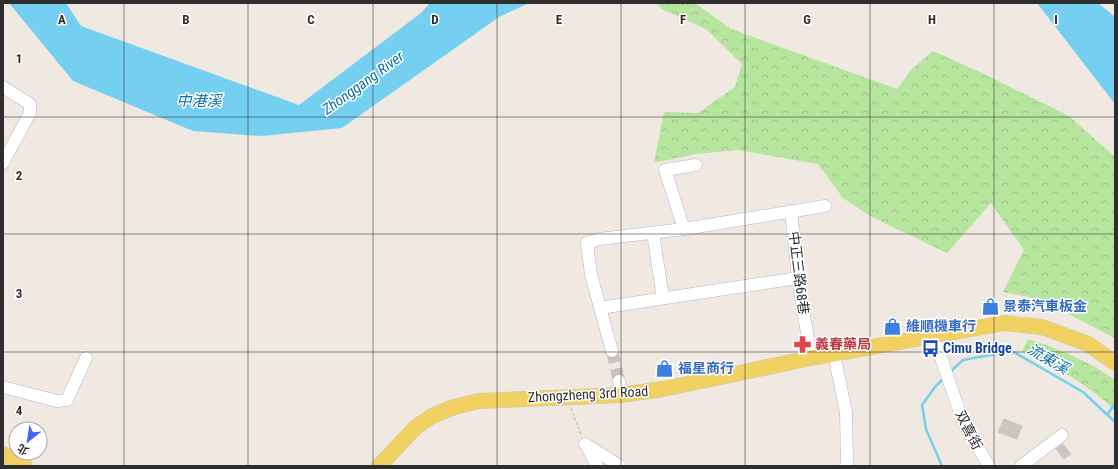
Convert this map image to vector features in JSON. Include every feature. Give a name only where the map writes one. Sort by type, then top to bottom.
[{"type":"main road","name":"Zhongzheng 3rd Road","points":[[379,466],[416,427],[432,416],[454,407],[479,400],[567,397],[620,388],[663,389],[933,334],[1005,323],[1042,327],[1088,344],[1115,363]]},
{"type":"main road","points":[[3,454],[25,466]]},
{"type":"street","points":[[3,87],[30,104],[30,113],[3,163]]},
{"type":"street","points":[[684,229],[665,170],[696,165]]},
{"type":"street","points":[[612,351],[591,275],[587,243],[599,239],[684,229],[825,206]]},
{"type":"street","name":"中正三路68巷","points":[[791,211],[798,278],[811,358]]},
{"type":"street","points":[[653,233],[663,298]]},
{"type":"street","points":[[600,308],[798,278]]},
{"type":"street","name":"双喜街","points":[[933,334],[963,422],[989,466]]},
{"type":"street","points":[[834,354],[846,412],[846,466]]},
{"type":"street","points":[[3,387],[57,400],[67,400],[86,358]]},
{"type":"street","points":[[1021,466],[1062,435]]},
{"type":"street","points":[[585,444],[596,466]]},
{"type":"street","points":[[585,444],[620,466]]},
{"type":"path","points":[[567,397],[585,444]]},
{"type":"green space","points":[[656,3],[695,3],[731,29],[897,89],[912,69],[933,51],[984,74],[1069,116],[1115,157],[1115,338],[1039,299],[1003,292],[1024,250],[991,203],[947,253],[870,216],[843,198],[818,164],[738,150],[695,154],[654,163],[664,112],[698,113],[735,87],[742,64],[706,29],[662,9]]},
{"type":"green space","points":[[1028,339],[1073,356],[1095,367],[1115,380],[1115,410],[1094,392],[1071,377],[1022,352]]},
{"type":"water","name":"中港溪","points":[[9,3],[66,3],[81,26],[299,105],[421,13],[430,3],[529,3],[499,17],[342,128],[261,136],[193,131],[73,81]]},
{"type":"water","points":[[1037,3],[1098,3],[1115,17],[1115,104]]},
{"type":"building","points":[[1004,419],[1022,426],[1017,439],[998,432]]},
{"type":"building","points":[[1063,444],[1071,454],[1064,459],[1056,449]]},
{"type":"waterway","name":"流東溪","points":[[949,373],[963,360],[1012,351],[1083,392],[1115,422]]},
{"type":"waterway","name":"流東溪","points":[[942,466],[926,429],[922,405],[935,387],[944,378]]},
{"type":"waterway","points":[[1108,414],[1115,403]]},
{"type":"tunnel","points":[[612,351],[619,381]]},
{"type":"place","name":"景泰汽車板金","points":[[990,306]]},
{"type":"place","name":"維順機車行","points":[[893,326]]},
{"type":"place","name":"義春藥局","points":[[802,344]]},
{"type":"place","name":"Cimu Bridge","points":[[930,348]]},
{"type":"place","name":"福星商行","points":[[665,368]]},
{"type":"water label","name":"Zhonggang River","points":[[363,83]]}]
